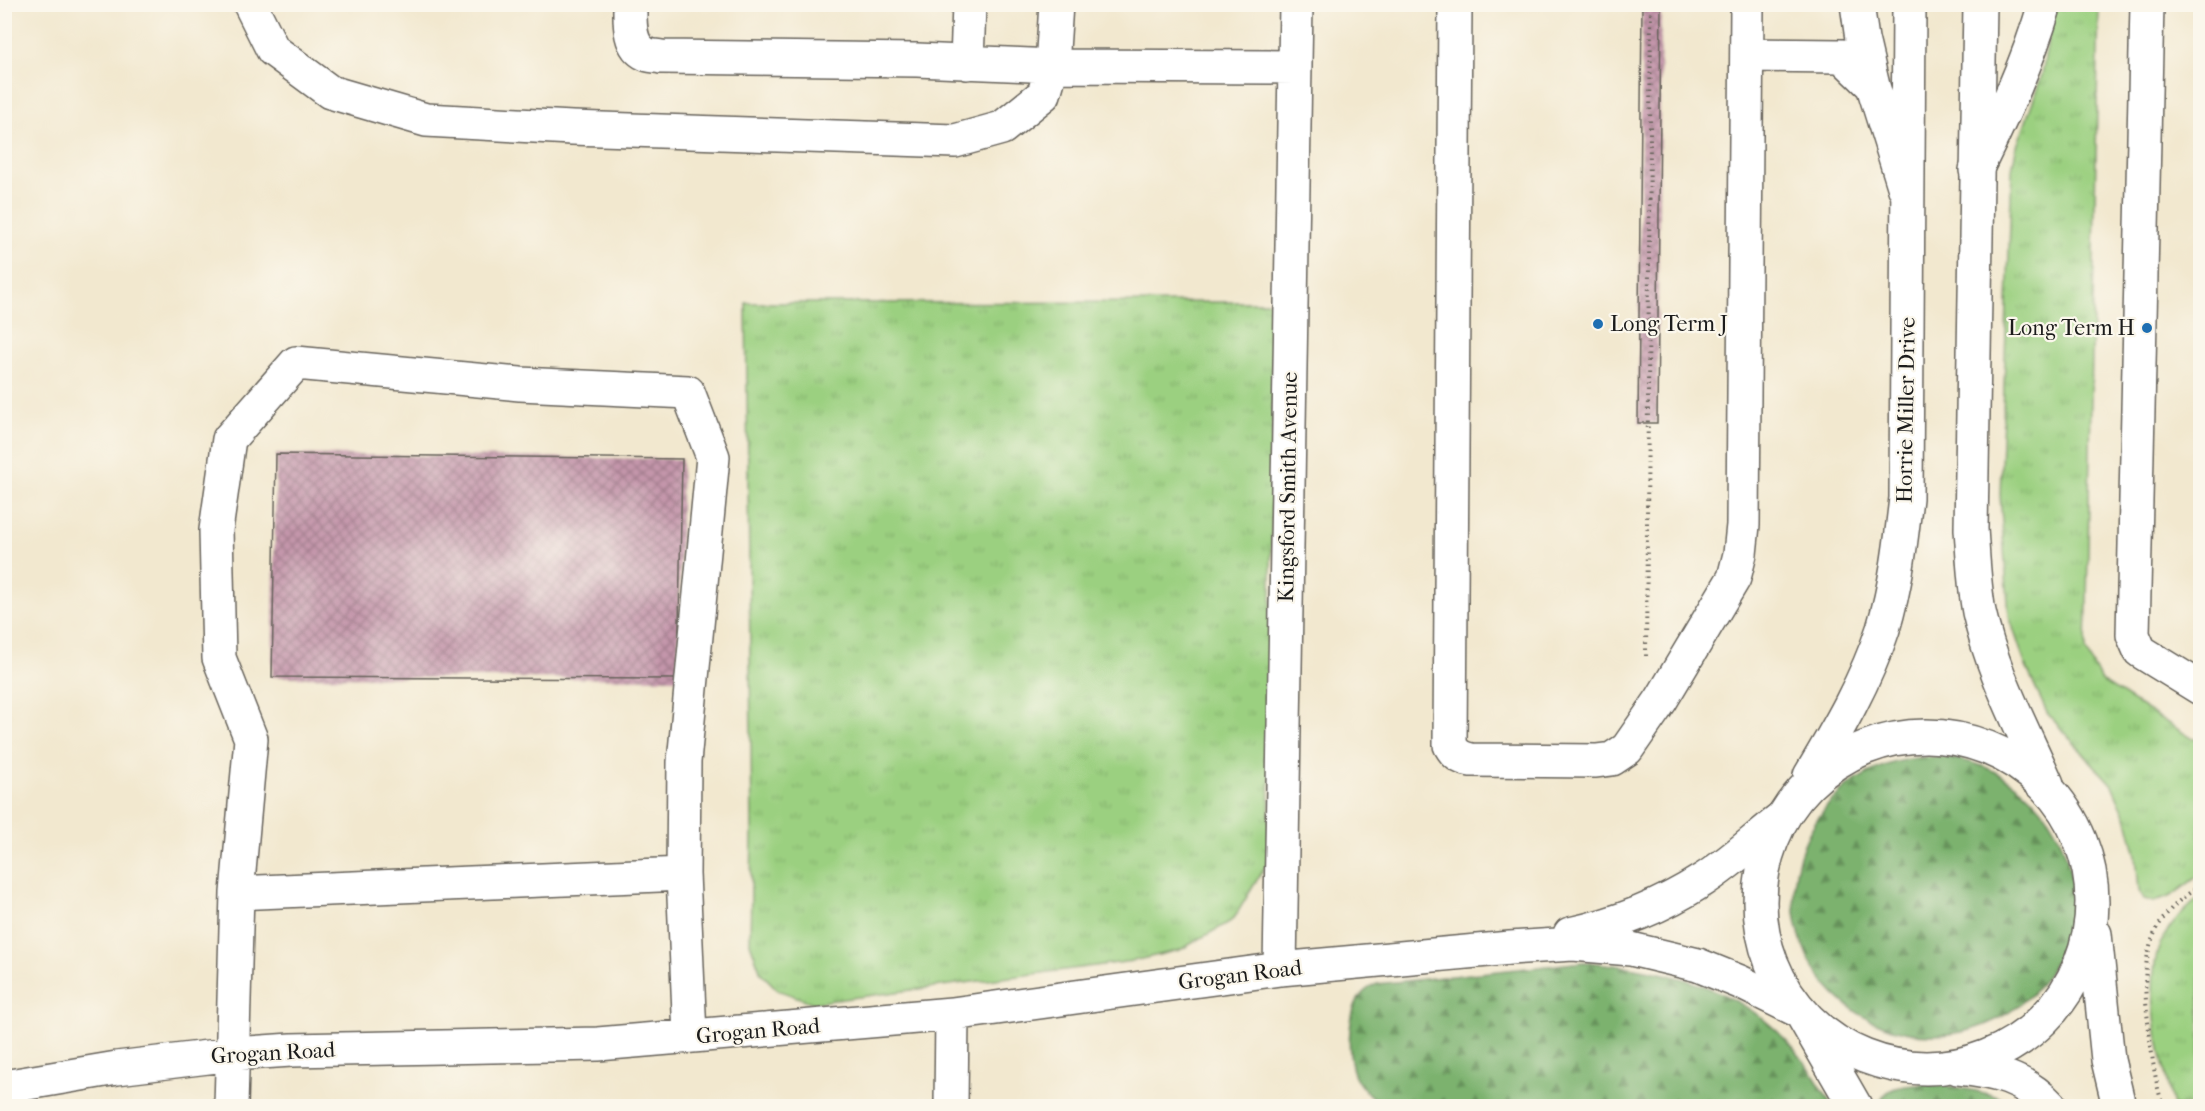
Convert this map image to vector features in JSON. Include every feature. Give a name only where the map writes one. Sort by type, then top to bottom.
[{"type":"street","points":[[250,4],[273,50],[330,92],[426,120],[572,128],[955,141],[1002,128],[1044,94],[1052,66],[1056,4]]},
{"type":"street","points":[[630,4],[629,24],[635,45],[646,55],[661,57],[1052,66],[1295,67]]},
{"type":"street","points":[[967,63],[969,4]]},
{"type":"street","name":"Kingsford Smith Avenue","points":[[1280,969],[1296,4]]},
{"type":"street","points":[[1455,4],[1450,745],[1461,758],[1471,760],[1596,761],[1612,759],[1627,749],[1661,700],[1734,578],[1740,554],[1743,525],[1747,4]]},
{"type":"street","points":[[1857,4],[1873,86],[1908,197]]},
{"type":"street","name":"Horrie Miller Drive","points":[[1800,793],[1866,675],[1883,629],[1894,584],[1906,498],[1909,4]]},
{"type":"street","points":[[1980,4],[1971,529],[1979,610],[1999,678],[2050,791]]},
{"type":"street","points":[[1976,170],[2015,91],[2036,38],[2045,4]]},
{"type":"street","points":[[2147,4],[2133,635],[2140,651],[2200,688]]},
{"type":"street","points":[[1747,55],[1842,56],[1873,86]]},
{"type":"street","points":[[231,1107],[237,893],[251,739],[219,658],[216,530],[229,439],[296,363],[520,384],[688,393],[713,457],[684,762],[683,874],[690,1036]]},
{"type":"street","points":[[1855,1107],[1801,1014],[1776,977],[1762,939],[1758,898],[1764,858],[1780,820],[1800,793],[1822,772],[1849,755],[1878,743],[1909,737],[1930,736],[1971,742],[2001,753],[2027,770],[2050,791],[2070,817],[2083,847],[2091,878],[2092,911],[2108,1060],[2119,1107]]},
{"type":"street","name":"Grogan Road","points":[[1510,948],[1605,927],[1646,911],[1704,879],[1780,820]]},
{"type":"street","points":[[237,893],[683,874]]},
{"type":"street","points":[[1949,1067],[1986,1057],[2020,1040],[2049,1014],[2075,975],[2086,948],[2092,911]]},
{"type":"street","name":"Grogan Road","points":[[4,1087],[117,1068],[232,1054],[302,1050],[597,1044],[952,1014],[1280,969],[1573,944],[1631,949],[1676,958],[1740,982],[1801,1014]]},
{"type":"street","points":[[951,1107],[952,1014]]},
{"type":"street","points":[[1801,1014],[1827,1038],[1855,1054],[1886,1064],[1917,1069],[1949,1067],[1986,1070],[2021,1082],[2050,1107]]},
{"type":"path","points":[[1646,656],[1651,4]]},
{"type":"path","points":[[2163,1107],[2152,1060],[2145,993],[2146,960],[2160,922],[2172,907],[2200,886]]},
{"type":"green space","points":[[2054,5],[2099,5],[2086,651],[2101,681],[2193,739],[2200,739],[2200,875],[2167,898],[2152,901],[2144,900],[2139,891],[2136,856],[2127,819],[2112,785],[2047,713],[2025,664],[2009,616],[2000,495],[2012,169],[2016,149],[2042,75]]},
{"type":"green space","points":[[1273,302],[1269,860],[1233,920],[1180,950],[1133,961],[813,1003],[778,990],[761,973],[750,943],[752,833],[746,303]]},
{"type":"green space","points":[[1933,757],[1960,760],[1986,768],[2010,781],[2031,798],[2048,819],[2061,843],[2069,869],[2072,896],[2069,923],[2061,949],[2048,973],[2031,994],[2010,1011],[1986,1024],[1960,1032],[1933,1035],[1906,1032],[1880,1024],[1856,1011],[1835,994],[1818,973],[1805,949],[1797,923],[1794,896],[1797,869],[1805,843],[1818,819],[1835,798],[1856,781],[1880,768],[1906,760]]},
{"type":"green space","points":[[2200,897],[2200,1106],[2173,1106],[2159,1047],[2153,980],[2161,942],[2168,929]]},
{"type":"green space","points":[[1584,962],[1668,975],[1720,993],[1744,1006],[1767,1022],[1795,1049],[1832,1106],[1383,1106],[1357,1081],[1352,1067],[1349,1044],[1352,1019],[1359,998],[1372,986]]},
{"type":"green space","points":[[1926,1084],[1974,1090],[2019,1106],[1879,1106],[1891,1090]]},
{"type":"building","points":[[1642,4],[1661,4],[1657,423],[1638,423]]},
{"type":"building","points":[[276,454],[682,459],[678,679],[272,677]]},
{"type":"place","name":"Long Term J","points":[[1598,324]]},
{"type":"place","name":"Long Term H","points":[[2147,328]]}]
